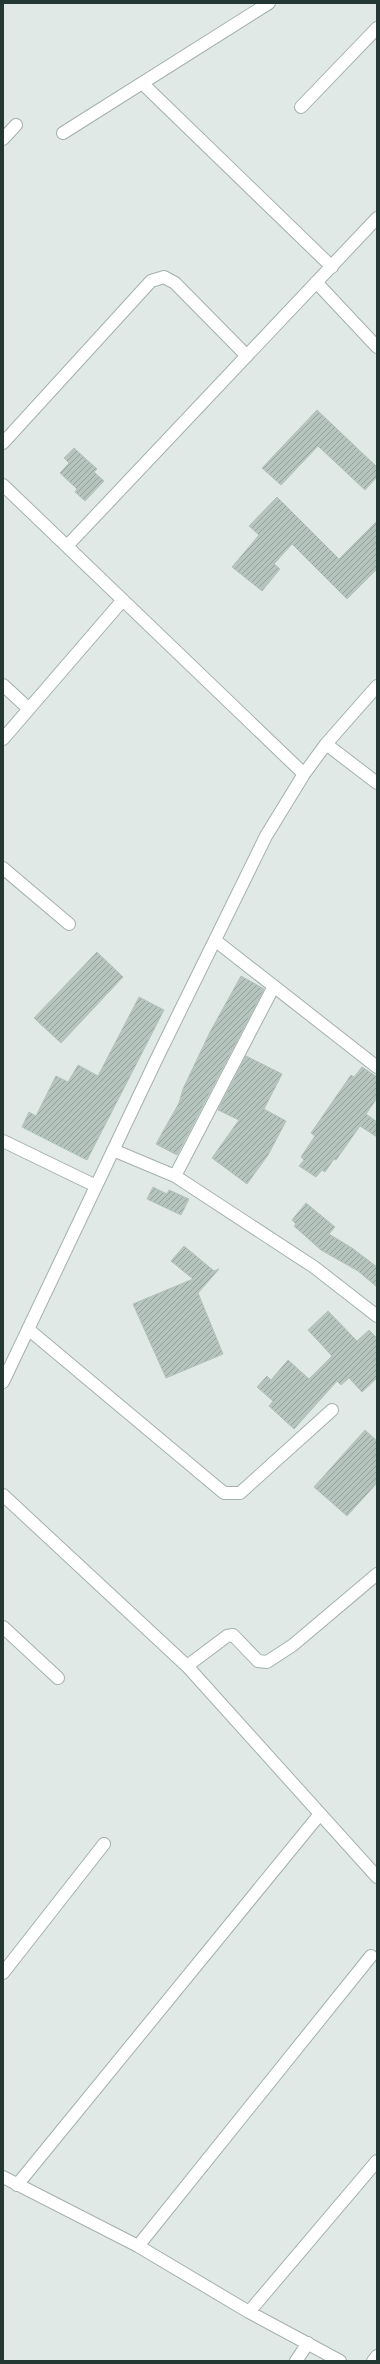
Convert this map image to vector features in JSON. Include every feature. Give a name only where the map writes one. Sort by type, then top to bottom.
[{"type":"street","points":[[63,133],[144,84],[269,3]]},
{"type":"street","points":[[301,107],[377,28]]},
{"type":"street","points":[[144,84],[332,266]]},
{"type":"street","points":[[3,139],[16,125]]},
{"type":"street","points":[[67,546],[377,218]]},
{"type":"street","points":[[3,443],[151,282],[164,277],[174,283],[247,356]]},
{"type":"street","points":[[316,282],[377,347]]},
{"type":"street","points":[[3,485],[122,601],[304,774]]},
{"type":"street","points":[[3,740],[122,601]]},
{"type":"street","points":[[3,685],[29,709]]},
{"type":"street","points":[[3,1382],[113,1150],[266,836],[304,774],[326,744],[377,686]]},
{"type":"street","points":[[326,744],[377,783]]},
{"type":"street","points":[[3,868],[69,924]]},
{"type":"street","points":[[216,941],[377,1067]]},
{"type":"street","points":[[175,1176],[274,986]]},
{"type":"street","points":[[3,1141],[96,1186]]},
{"type":"street","points":[[113,1150],[175,1176],[314,1267],[377,1316]]},
{"type":"street","points":[[28,1329],[224,1493],[240,1493],[332,1410]]},
{"type":"street","points":[[3,1495],[187,1666],[377,1878]]},
{"type":"street","points":[[187,1666],[227,1636],[233,1635],[258,1661],[267,1662],[293,1644],[377,1574]]},
{"type":"street","points":[[3,1627],[58,1678]]},
{"type":"street","points":[[17,2184],[320,1814]]},
{"type":"street","points":[[3,1973],[104,1844]]},
{"type":"street","points":[[138,2246],[371,1956]]},
{"type":"street","points":[[249,2312],[377,2160]]},
{"type":"street","points":[[3,2177],[138,2246],[249,2312],[340,2361]]},
{"type":"street","points":[[296,2361],[308,2343]]},
{"type":"street","points":[[373,2361],[377,2356]]},
{"type":"building","points":[[317,410],[377,467],[377,477],[365,490],[318,446],[281,485],[262,468]]},
{"type":"building","points":[[74,448],[97,469],[94,472],[104,481],[85,501],[75,492],[77,489],[60,473],[69,463],[64,458]]},
{"type":"building","points":[[277,497],[339,559],[377,521],[377,569],[347,599],[292,544],[274,564],[280,569],[262,591],[232,567],[259,535],[249,526]]},
{"type":"building","points":[[97,952],[123,977],[61,1043],[34,1018]]},
{"type":"building","points":[[241,976],[264,989],[177,1155],[156,1144],[179,1103],[183,1089],[210,1032]]},
{"type":"building","points":[[139,997],[164,1010],[87,1160],[22,1127],[29,1112],[36,1116],[56,1076],[68,1082],[78,1065],[98,1076]]},
{"type":"building","points":[[246,1056],[282,1074],[264,1109],[286,1121],[268,1155],[247,1184],[212,1158],[239,1120],[218,1110]]},
{"type":"building","points":[[362,1067],[377,1077],[377,1098],[366,1114],[377,1122],[377,1137],[360,1126],[336,1160],[334,1159],[325,1172],[322,1170],[316,1177],[299,1166],[304,1160],[301,1157],[315,1136],[311,1133],[351,1075],[354,1077]]},
{"type":"building","points":[[153,1187],[167,1194],[169,1190],[189,1199],[181,1215],[147,1199]]},
{"type":"building","points":[[306,1203],[335,1227],[329,1234],[352,1248],[377,1267],[377,1287],[358,1271],[321,1250],[294,1226],[296,1224],[292,1220]]},
{"type":"building","points":[[184,1246],[214,1271],[219,1269],[198,1293],[223,1354],[166,1378],[133,1304],[193,1279],[171,1261]]},
{"type":"building","points":[[328,1311],[357,1341],[369,1330],[377,1338],[377,1378],[362,1392],[349,1378],[341,1385],[337,1381],[294,1429],[269,1406],[273,1401],[257,1387],[267,1376],[271,1380],[288,1360],[309,1379],[332,1356],[308,1330]]},
{"type":"building","points":[[365,1430],[377,1441],[377,1483],[347,1516],[314,1487]]}]
